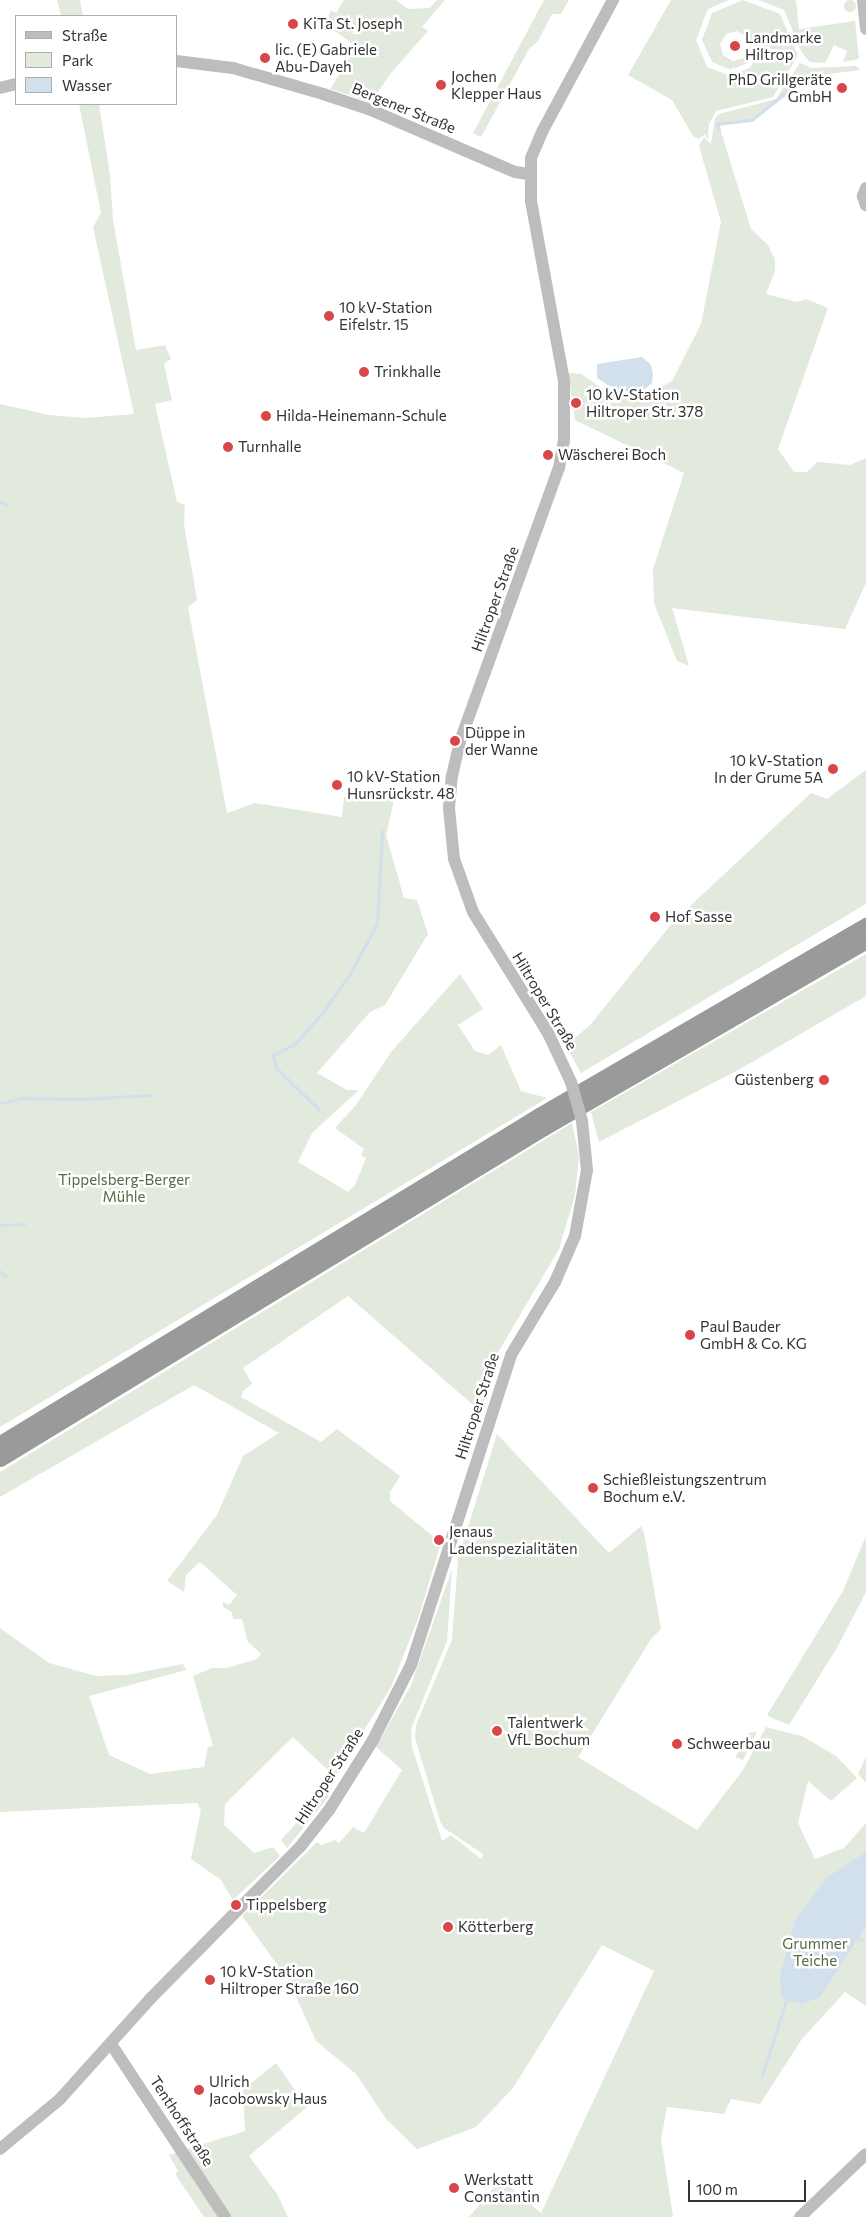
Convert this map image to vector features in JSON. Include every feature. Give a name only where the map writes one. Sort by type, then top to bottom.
[{"type":"highway","points":[[0,1443],[538,1115],[866,925]]},
{"type":"highway","points":[[0,1459],[536,1133],[866,941]]},
{"type":"street","name":"Hiltroper Straße","points":[[0,2149],[60,2099],[314,1830],[334,1804],[400,1691],[421,1638],[501,1381],[516,1345],[562,1268],[575,1236],[587,1170],[582,1120],[571,1082],[548,1033],[473,912],[460,880],[449,828],[450,786],[460,741],[550,494],[564,441],[564,381],[537,238],[529,174],[540,135],[613,0]]},
{"type":"street","points":[[863,0],[866,29]]},
{"type":"street","name":"Bergener Straße","points":[[178,61],[233,68],[323,94],[372,110],[515,172],[529,174]]},
{"type":"street","points":[[0,88],[15,84]]},
{"type":"street","points":[[866,188],[863,196],[866,206]]},
{"type":"street","name":"Tenthoffstraße","points":[[110,2044],[225,2217]]},
{"type":"street","points":[[800,2217],[866,2154]]},
{"type":"green space","points":[[57,0],[80,0],[83,15],[61,15]]},
{"type":"green space","points":[[344,0],[396,0],[408,9],[430,8],[437,0],[445,0],[422,27],[428,31],[391,73],[371,102],[330,89],[357,47],[325,24],[331,10],[336,13]]},
{"type":"green space","points":[[544,0],[569,0],[561,14],[552,14],[538,41],[529,49],[481,137],[473,133]]},
{"type":"green space","points":[[671,0],[729,0],[708,9],[696,40],[707,67],[731,76],[751,67],[757,50],[747,37],[737,31],[726,34],[720,44],[723,55],[733,61],[744,58],[750,49],[752,51],[747,63],[731,70],[712,62],[702,40],[712,13],[743,0],[780,14],[798,55],[773,97],[716,111],[709,124],[708,140],[705,134],[699,139],[693,136],[672,100],[628,75]]},
{"type":"green space","points":[[758,0],[796,0],[799,29],[855,21],[859,59],[843,62],[847,51],[834,45],[825,63],[810,62],[802,53],[784,10]]},
{"type":"green space","points":[[852,0],[855,1],[855,11],[848,12],[845,11],[844,4],[845,1]]},
{"type":"green space","points":[[800,63],[812,68],[856,66],[861,70],[812,76],[753,121],[719,125],[751,229],[768,245],[775,260],[775,271],[766,294],[797,302],[806,299],[828,308],[778,449],[794,472],[807,472],[817,462],[850,465],[866,458],[866,583],[845,629],[672,608],[689,666],[677,661],[654,603],[653,569],[684,473],[575,420],[568,373],[581,374],[612,395],[642,398],[672,381],[701,324],[721,222],[699,146],[704,137],[711,144],[715,118],[719,114],[776,99]]},
{"type":"green space","name":"Tippelsberg-Berger Mühle","points":[[79,105],[99,105],[110,175],[113,220],[136,350],[165,345],[171,359],[164,364],[172,400],[155,404],[177,502],[185,505],[184,524],[197,600],[188,607],[227,813],[255,803],[342,817],[344,797],[378,799],[395,796],[386,835],[404,898],[417,900],[428,934],[385,1005],[370,1012],[317,1073],[347,1090],[359,1090],[312,1133],[298,1162],[348,1192],[355,1185],[366,1158],[361,1155],[364,1149],[335,1128],[356,1105],[391,1052],[460,974],[483,1009],[458,1025],[475,1051],[488,1055],[501,1045],[521,1091],[547,1098],[0,1427],[0,404],[49,415],[85,418],[134,414],[93,227],[101,213]]},
{"type":"green space","points":[[866,770],[866,904],[581,1073],[566,1046],[591,1024],[673,922],[811,793],[827,799]]},
{"type":"green space","points":[[866,954],[866,996],[740,1069],[599,1142],[591,1112]]},
{"type":"green space","points":[[572,1123],[579,1156],[575,1195],[559,1249],[496,1356],[481,1412],[348,1296],[243,1368],[252,1384],[243,1391],[241,1397],[321,1442],[337,1429],[400,1476],[390,1492],[390,1501],[441,1543],[418,1619],[391,1687],[335,1777],[293,1737],[225,1804],[224,1825],[254,1853],[273,1847],[280,1856],[233,1900],[221,1880],[191,1859],[201,1810],[197,1803],[0,1812],[0,1628],[49,1663],[96,1676],[126,1675],[183,1664],[186,1670],[89,1696],[109,1755],[150,1774],[204,1767],[208,1747],[213,1746],[193,1676],[212,1668],[227,1668],[257,1659],[261,1654],[248,1642],[242,1619],[233,1619],[232,1612],[223,1607],[223,1602],[229,1605],[237,1595],[200,1562],[186,1575],[184,1592],[167,1581],[217,1515],[243,1456],[279,1433],[194,1385],[0,1497],[0,1472]]},
{"type":"green space","name":"Grummer Teiche","points":[[497,1434],[609,1553],[641,1526],[644,1533],[661,1629],[651,1639],[578,1757],[697,1830],[743,1770],[766,1727],[802,1736],[836,1756],[857,1778],[831,1801],[808,1781],[798,1823],[815,1859],[844,1848],[866,1823],[866,2006],[845,1992],[802,2039],[760,2104],[731,2099],[724,2114],[667,2107],[661,2139],[673,2217],[469,2217],[501,2179],[541,2213],[654,1971],[602,1945],[513,2088],[476,2127],[417,2149],[387,2120],[356,2074],[316,2041],[289,1981],[242,1916],[317,1842],[321,1845],[335,1840],[339,1843],[353,1827],[364,1833],[402,1770],[376,1747],[411,1685],[452,1569],[447,1641],[411,1729],[412,1747],[442,1841],[451,1835],[481,1859],[483,1854],[444,1828],[440,1821],[415,1738],[416,1725],[452,1640],[458,1559]]},
{"type":"green space","points":[[866,1536],[866,1592],[838,1646],[789,1725],[770,1717],[767,1715],[843,1591]]},
{"type":"green space","points":[[757,1732],[743,1760],[735,1757],[749,1733]]},
{"type":"green space","points":[[866,1757],[866,1783],[858,1774]]},
{"type":"green space","points":[[326,1790],[330,1795],[287,1848],[281,1840]]},
{"type":"green space","points":[[276,2063],[307,2107],[249,2156],[277,2194],[288,2217],[204,2217],[175,2174],[178,2171],[169,2155],[245,2131],[243,2090]]},
{"type":"water","points":[[642,357],[651,365],[653,375],[652,383],[640,393],[614,389],[597,378],[597,364]]},
{"type":"water","points":[[866,1852],[866,1926],[820,1997],[802,2004],[786,2000],[781,1995],[780,1976],[795,1920],[826,1878]]},
{"type":"waterway","points":[[719,129],[717,124],[752,120],[802,79],[812,75]]},
{"type":"waterway","points":[[0,501],[6,504]]},
{"type":"waterway","points":[[319,1110],[276,1068],[273,1055],[295,1044],[323,1012],[348,977],[377,924],[382,831]]},
{"type":"waterway","points":[[0,1103],[21,1098],[82,1099],[150,1095]]},
{"type":"waterway","points":[[0,1225],[24,1224]]},
{"type":"waterway","points":[[0,1271],[6,1276]]},
{"type":"waterway","points":[[855,1936],[862,1940]]},
{"type":"waterway","points":[[762,2075],[787,1998]]},
{"type":"place","name":"KiTa St. Joseph","points":[[293,24]]},
{"type":"place","name":"Landmarke Hiltrop","points":[[735,46]]},
{"type":"place","name":"lic. (E) Gabriele Abu-Dayeh","points":[[265,58]]},
{"type":"place","name":"Jochen Klepper Haus","points":[[441,85]]},
{"type":"place","name":"PhD Grillgeräte GmbH","points":[[842,88]]},
{"type":"place","name":"10 kV-Station Eifelstr. 15","points":[[329,316]]},
{"type":"place","name":"Trinkhalle","points":[[364,372]]},
{"type":"place","name":"10 kV-Station Hiltroper Str. 378","points":[[576,403]]},
{"type":"place","name":"Hilda-Heinemann-Schule","points":[[266,416]]},
{"type":"place","name":"Turnhalle","points":[[228,447]]},
{"type":"place","name":"Wäscherei Boch","points":[[548,455]]},
{"type":"place","name":"Düppe in der Wanne","points":[[455,741]]},
{"type":"place","name":"10 kV-Station In der Grume 5A","points":[[833,769]]},
{"type":"place","name":"10 kV-Station Hunsrückstr. 48","points":[[337,785]]},
{"type":"place","name":"Hof Sasse","points":[[655,917]]},
{"type":"place","name":"Güstenberg","points":[[824,1080]]},
{"type":"place","name":"Paul Bauder GmbH & Co. KG","points":[[690,1335]]},
{"type":"place","name":"Schießleistungszentrum Bochum e.V.","points":[[593,1488]]},
{"type":"place","name":"Jenaus Ladenspezialitäten","points":[[439,1540]]},
{"type":"place","name":"Talentwerk VfL Bochum","points":[[497,1731]]},
{"type":"place","name":"Schweerbau","points":[[677,1744]]},
{"type":"place","name":"Tippelsberg","points":[[236,1905]]},
{"type":"place","name":"Kötterberg","points":[[448,1927]]},
{"type":"place","name":"10 kV-Station Hiltroper Straße 160","points":[[210,1980]]},
{"type":"place","name":"Ulrich Jacobowsky Haus","points":[[199,2090]]},
{"type":"place","name":"Werkstatt Constantin","points":[[454,2188]]}]
